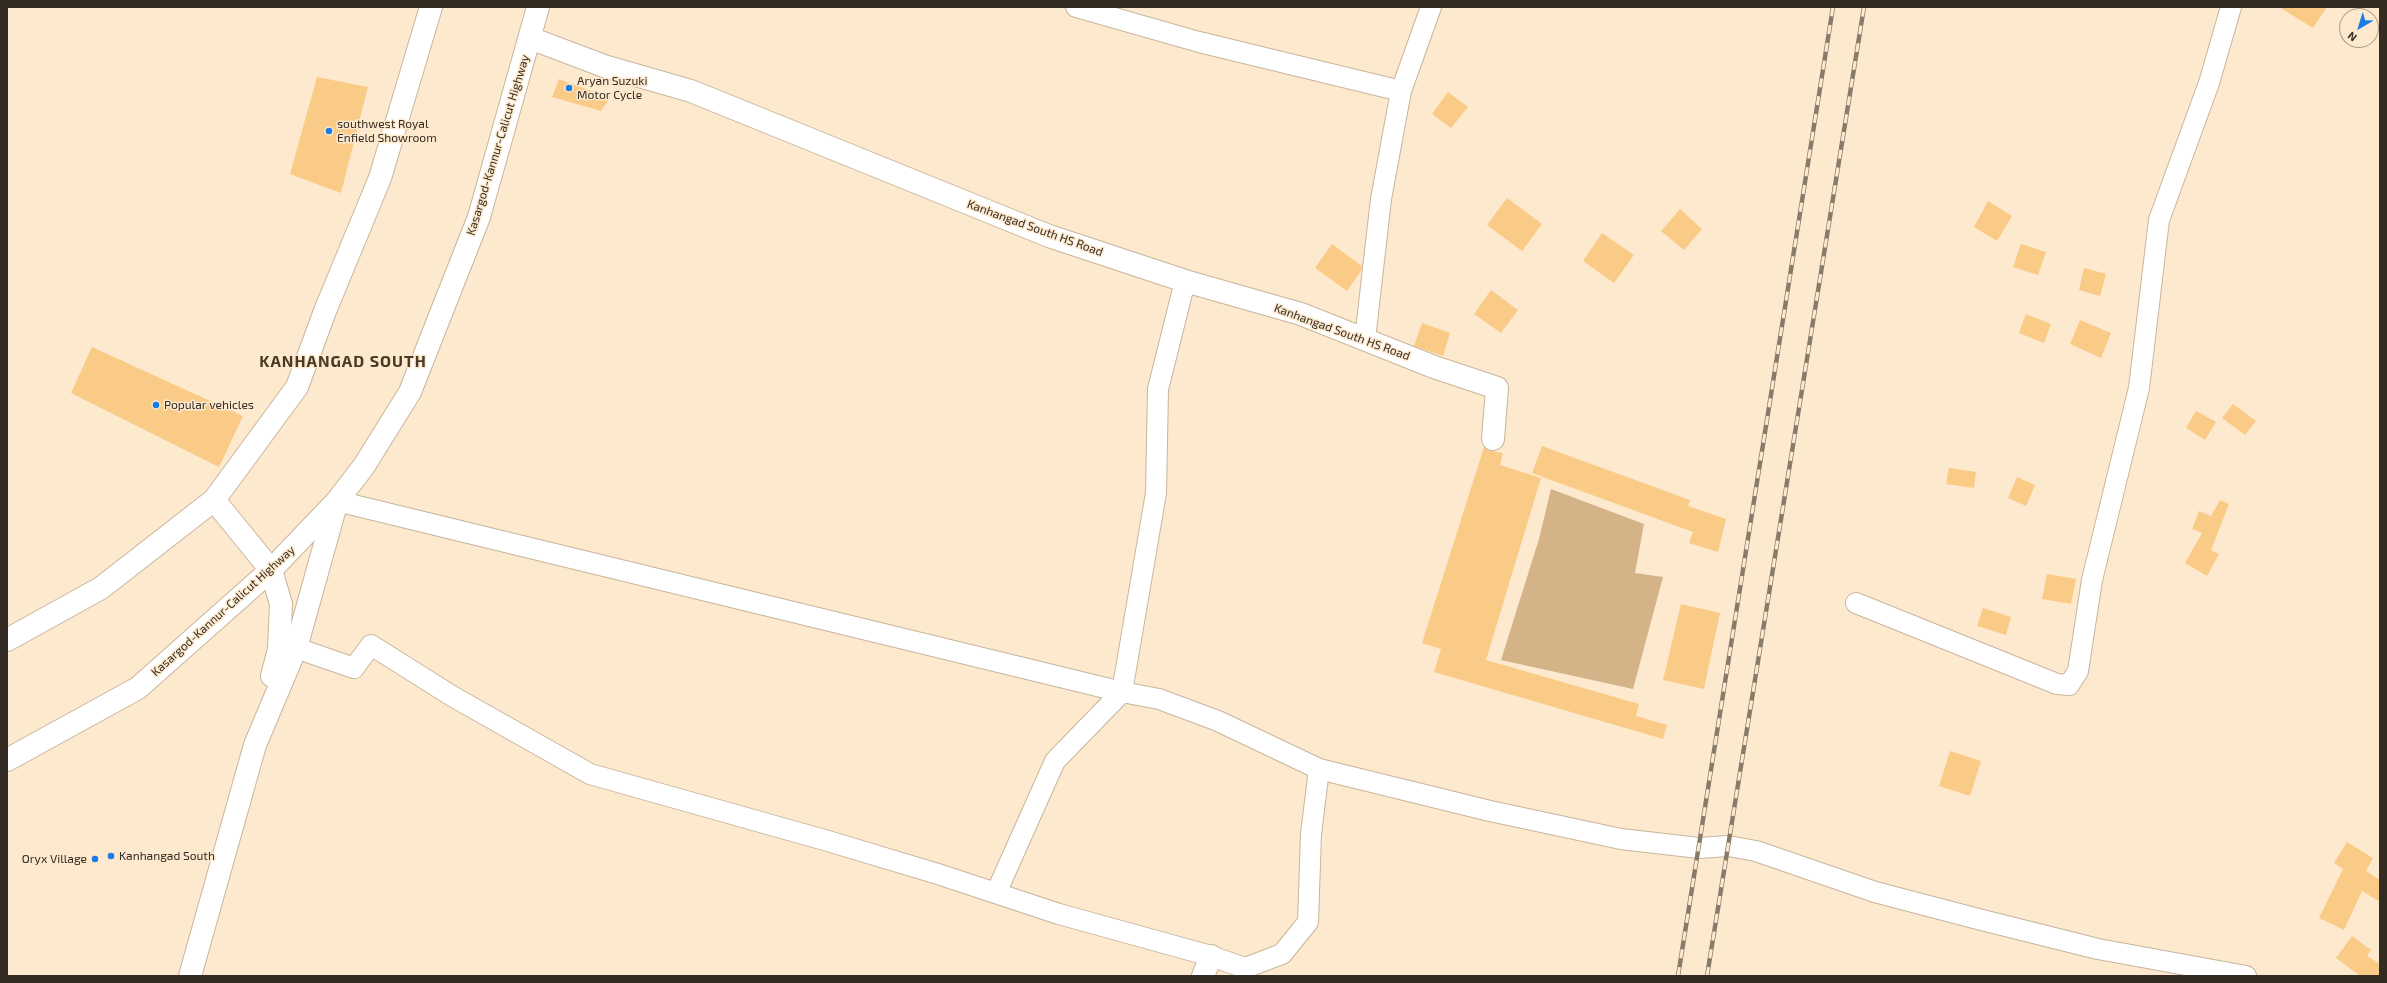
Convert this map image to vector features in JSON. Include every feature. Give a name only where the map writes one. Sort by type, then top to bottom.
[{"type":"main road","points":[[7,640],[101,588],[214,500],[297,387],[325,311],[380,178],[431,7]]},
{"type":"main road","name":"Kasargod-Kannur-Calicut Highway","points":[[7,760],[138,688],[271,570],[338,501],[364,466],[410,392],[479,217],[538,7]]},
{"type":"main road","name":"Kanhangad South HS Road","points":[[530,38],[604,66],[691,92],[1049,236],[1185,280],[1301,314],[1434,367],[1497,388],[1493,439]]},
{"type":"main road","points":[[190,976],[255,745],[279,649],[281,604],[271,570],[214,500]]},
{"type":"main road","points":[[255,745],[296,648],[338,501]]},
{"type":"main road","points":[[1203,976],[1211,956]]},
{"type":"street","points":[[1076,7],[1199,42],[1402,91]]},
{"type":"street","points":[[1365,339],[1381,199],[1402,91],[1431,7]]},
{"type":"street","points":[[1856,603],[2057,684],[2069,685],[2078,671],[2092,580],[2139,388],[2159,220],[2209,83],[2231,7]]},
{"type":"street","points":[[996,893],[1055,761],[1122,692],[1156,493],[1158,389],[1185,280]]},
{"type":"street","points":[[338,501],[1159,700],[1218,721],[1319,769],[1621,840],[1698,848],[1728,846],[1756,851],[1874,892],[1978,919],[2098,949],[2246,976]]},
{"type":"street","points":[[296,648],[354,668],[370,645],[452,696],[590,774],[828,841],[1059,914],[1211,956],[1245,968],[1282,954],[1308,922],[1311,834],[1319,769]]},
{"type":"shaded area","points":[[1551,489],[1644,524],[1635,573],[1663,577],[1633,689],[1501,660],[1539,539]]},
{"type":"building","points":[[2279,7],[2327,7],[2313,28]]},
{"type":"building","name":"southwest Royal Enfield Showroom","points":[[317,77],[368,87],[341,193],[290,174]]},
{"type":"building","name":"Aryan Suzuki Motor Cycle","points":[[559,79],[610,98],[601,111],[552,97]]},
{"type":"building","points":[[1448,92],[1468,107],[1451,128],[1432,114]]},
{"type":"building","points":[[1507,198],[1542,224],[1522,251],[1487,225]]},
{"type":"building","points":[[1988,201],[2012,216],[1997,241],[1974,227]]},
{"type":"building","points":[[1680,209],[1702,229],[1684,250],[1661,231]]},
{"type":"building","points":[[1602,233],[1634,255],[1614,283],[1583,261]]},
{"type":"building","points":[[1332,244],[1362,266],[1361,271],[1347,291],[1315,268]]},
{"type":"building","points":[[2021,244],[2046,252],[2038,275],[2013,267]]},
{"type":"building","points":[[2084,268],[2106,274],[2100,296],[2079,290]]},
{"type":"building","points":[[1491,290],[1518,310],[1501,333],[1474,314]]},
{"type":"building","points":[[2026,314],[2051,324],[2044,343],[2019,333]]},
{"type":"building","points":[[2080,320],[2111,333],[2101,358],[2070,344]]},
{"type":"building","points":[[1422,323],[1450,333],[1443,356],[1414,346]]},
{"type":"building","name":"Popular vehicles","points":[[92,347],[243,416],[219,467],[71,393]]},
{"type":"building","points":[[2233,404],[2256,421],[2245,435],[2222,418]]},
{"type":"building","points":[[2196,411],[2216,422],[2205,440],[2186,428]]},
{"type":"building","points":[[1542,446],[1690,500],[1688,506],[1726,519],[1718,552],[1689,543],[1693,532],[1532,473]]},
{"type":"building","points":[[1484,447],[1492,451],[1503,453],[1500,465],[1541,478],[1486,660],[1639,704],[1636,716],[1667,725],[1663,739],[1434,672],[1441,649],[1422,643]]},
{"type":"building","points":[[1949,468],[1976,472],[1974,488],[1946,484]]},
{"type":"building","points":[[2017,477],[2035,485],[2026,506],[2008,498]]},
{"type":"building","points":[[2220,500],[2229,504],[2211,550],[2219,554],[2207,576],[2185,563],[2202,533],[2192,529],[2199,511],[2211,516]]},
{"type":"building","points":[[2047,574],[2076,579],[2071,604],[2042,599]]},
{"type":"building","points":[[1681,604],[1720,613],[1704,689],[1663,680]]},
{"type":"building","points":[[1983,608],[2011,617],[2006,635],[1977,626]]},
{"type":"building","points":[[1950,751],[1981,761],[1970,796],[1939,786]]},
{"type":"building","points":[[2347,842],[2373,858],[2366,871],[2380,880],[2380,902],[2362,891],[2344,930],[2319,918],[2343,869],[2334,863]]},
{"type":"building","points":[[2352,936],[2371,950],[2367,956],[2380,964],[2380,976],[2360,976],[2336,958]]},
{"type":"railway","points":[[1678,976],[1833,7]]},
{"type":"railway","points":[[1707,976],[1864,7]]},
{"type":"place","name":"Aryan Suzuki Motor Cycle","points":[[569,88]]},
{"type":"place","name":"southwest Royal Enfield Showroom","points":[[329,131]]},
{"type":"place","name":"Popular vehicles","points":[[156,405]]},
{"type":"place","name":"Kanhangad South","points":[[111,856]]},
{"type":"place","name":"Oryx Village","points":[[95,859]]},
{"type":"district","name":"KANHANGAD SOUTH","points":[[343,362]]}]
